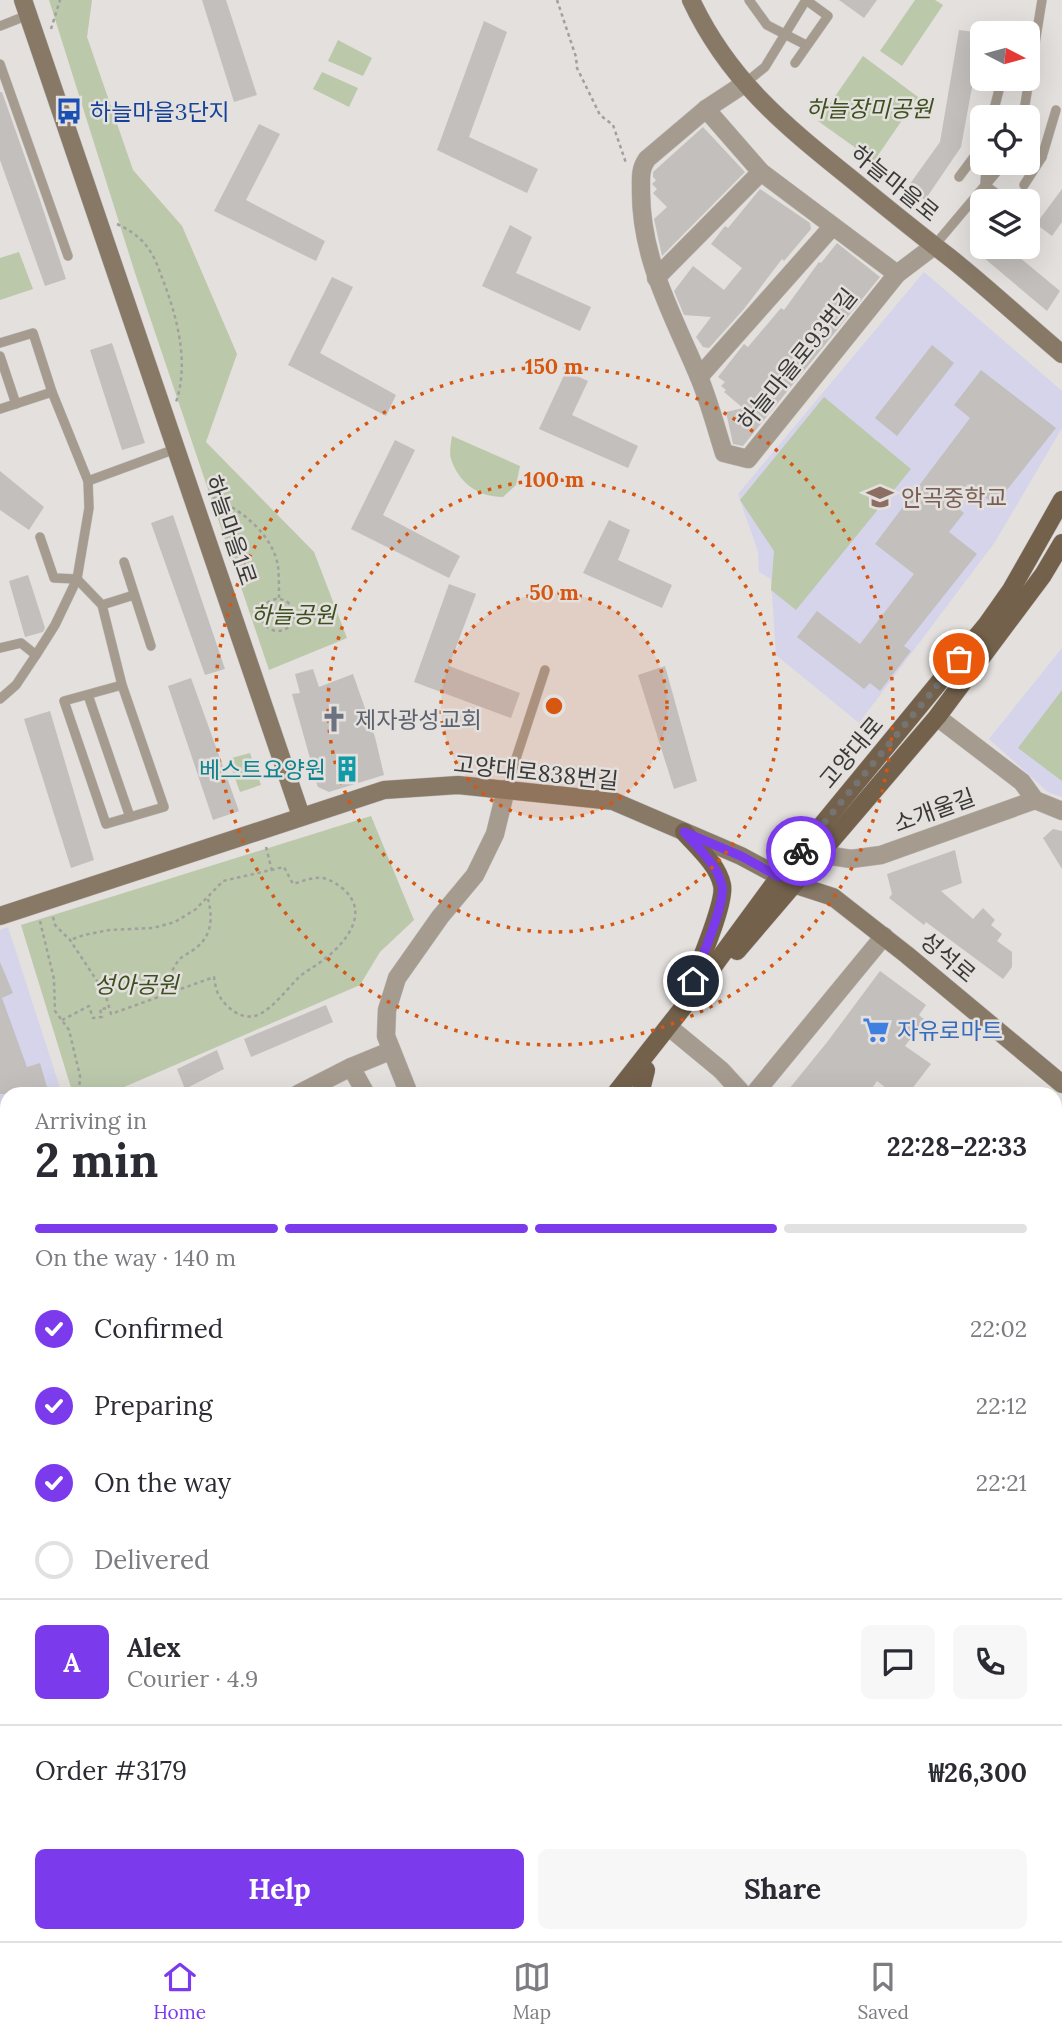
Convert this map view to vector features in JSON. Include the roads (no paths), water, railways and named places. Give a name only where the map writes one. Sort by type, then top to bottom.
[{"type":"main road","name":"고양대로","points":[[621,1087],[987,624],[1011,590],[1062,500]]},
{"type":"main road","name":"고양대로","points":[[634,1087],[786,881],[819,854],[937,717],[1043,575],[1062,543]]},
{"type":"main road","points":[[684,832],[714,867],[723,887],[720,904],[685,1005]]},
{"type":"main road","points":[[642,1087],[646,1070]]},
{"type":"street","name":"하늘마을로","points":[[691,0],[716,45],[744,84],[802,140],[1062,354]]},
{"type":"street","name":"하늘마을1로","points":[[26,7],[302,817]]},
{"type":"street","points":[[744,84],[706,109],[761,172],[897,274]]},
{"type":"street","name":"하늘마을로93번길","points":[[706,109],[647,159],[642,167],[641,201],[646,243],[656,278],[699,377],[724,453],[748,459],[897,274],[934,246]]},
{"type":"street","points":[[656,278],[761,172]]},
{"type":"street","points":[[699,377],[832,227]]},
{"type":"street","points":[[937,717],[1022,782],[1035,800],[1062,811]]},
{"type":"street","name":"고양대로838번길","points":[[302,817],[384,790],[458,785],[613,801],[741,856],[786,881]]},
{"type":"street","points":[[406,1087],[386,1036],[387,1010],[397,978],[440,917],[475,875],[495,834],[506,789]]},
{"type":"street","name":"소개울길","points":[[819,854],[851,859],[881,855],[1035,800]]},
{"type":"street","points":[[0,916],[302,817]]},
{"type":"street","name":"성석로","points":[[786,881],[833,897],[1062,1084]]},
{"type":"street","points":[[760,1087],[884,936]]},
{"type":"street","points":[[675,1032],[721,1070],[737,1087]]},
{"type":"street","points":[[312,1087],[390,1051]]},
{"type":"street","points":[[351,1067],[362,1087]]},
{"type":"lane","points":[[749,0],[767,25],[806,45]]},
{"type":"lane","points":[[744,84],[765,67],[806,0],[828,16],[795,63]]},
{"type":"lane","points":[[1025,105],[1042,0]]},
{"type":"lane","points":[[0,26],[26,7]]},
{"type":"lane","points":[[0,64],[68,256]]},
{"type":"lane","points":[[1024,185],[1042,157],[1056,110]]},
{"type":"lane","points":[[959,177],[970,163]]},
{"type":"lane","points":[[985,185],[986,175]]},
{"type":"lane","points":[[934,246],[994,175]]},
{"type":"lane","points":[[985,185],[990,189]]},
{"type":"lane","points":[[0,343],[33,333],[52,391],[88,481],[89,508],[77,579],[55,625],[36,655],[16,685],[0,699]]},
{"type":"lane","points":[[0,356],[16,404]]},
{"type":"lane","points":[[0,409],[52,391]]},
{"type":"lane","points":[[88,481],[178,448]]},
{"type":"lane","points":[[40,537],[54,578],[77,579],[102,605],[122,685],[164,807],[106,824],[64,701],[122,685]]},
{"type":"lane","points":[[124,562],[151,646]]},
{"type":"lane","points":[[102,605],[134,595]]},
{"type":"lane","points":[[0,648],[21,643],[36,655]]},
{"type":"lane","points":[[506,789],[545,670]]},
{"type":"lane","points":[[88,695],[130,817]]},
{"type":"place","name":"하늘마을3단지","points":[[69,111]]},
{"type":"place","name":"안곡중학교","points":[[880,497]]},
{"type":"place","name":"제자광성교회","points":[[334,719]]},
{"type":"place","name":"베스트요양원","points":[[347,769]]},
{"type":"place","name":"자유로마트","points":[[876,1030]]},
{"type":"park label","name":"하늘장미공원","points":[[869,108]]},
{"type":"park label","name":"하늘공원","points":[[293,614]]},
{"type":"park label","name":"성아공원","points":[[136,984]]}]
